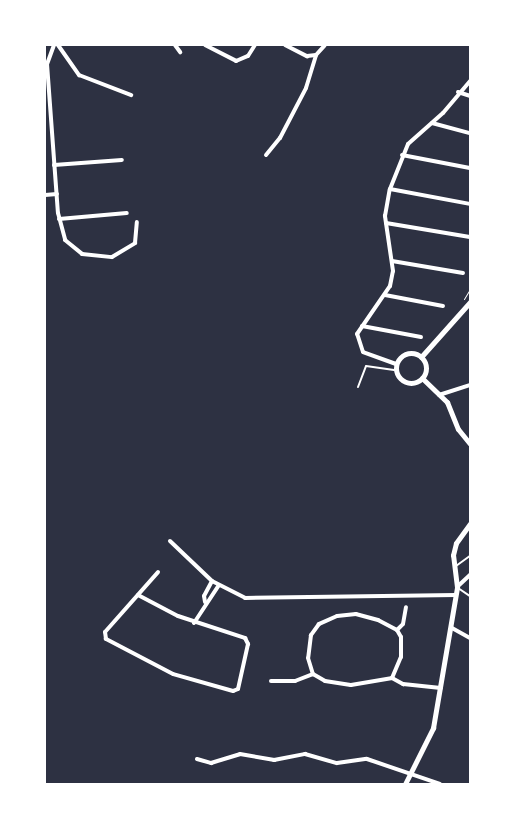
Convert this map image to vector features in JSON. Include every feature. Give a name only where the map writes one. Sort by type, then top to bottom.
[{"type":"street","points":[[54,45],[47,64],[59,218],[65,240],[72,248],[100,258],[118,255],[132,246],[137,239],[137,222]]},
{"type":"street","points":[[58,45],[79,75],[131,95]]},
{"type":"street","points":[[175,45],[180,52]]},
{"type":"street","points":[[205,45],[236,61],[248,56],[255,45]]},
{"type":"street","points":[[285,45],[307,56],[316,55]]},
{"type":"street","points":[[266,155],[280,138],[306,88],[316,55],[325,45]]},
{"type":"street","points":[[422,378],[406,382],[396,367],[363,352],[357,334],[390,286],[392,261],[386,223],[390,189],[402,155],[412,139],[432,123],[458,92],[470,81]]},
{"type":"street","points":[[458,92],[470,96]]},
{"type":"street","points":[[432,123],[470,133]]},
{"type":"street","points":[[402,155],[470,168]]},
{"type":"street","points":[[54,165],[122,160]]},
{"type":"street","points":[[390,189],[470,204]]},
{"type":"street","points":[[45,195],[57,194]]},
{"type":"street","points":[[59,218],[128,213]]},
{"type":"street","points":[[386,223],[470,237]]},
{"type":"street","points":[[392,261],[463,273]]},
{"type":"street","points":[[385,295],[443,306]]},
{"type":"street","points":[[421,357],[470,302]]},
{"type":"street","points":[[362,326],[421,337]]},
{"type":"street","points":[[396,367],[410,353],[421,357],[426,367],[422,378]]},
{"type":"street","points":[[422,378],[447,402],[458,429],[470,444]]},
{"type":"street","points":[[439,395],[470,385]]},
{"type":"street","points":[[406,784],[432,733],[452,628],[457,587],[453,568],[456,543],[470,524]]},
{"type":"street","points":[[170,540],[212,581],[251,599],[456,595]]},
{"type":"street","points":[[138,595],[194,623],[246,639],[237,690],[173,674],[106,639],[105,632],[158,572]]},
{"type":"street","points":[[457,587],[470,574]]},
{"type":"street","points":[[194,623],[205,602],[212,581]]},
{"type":"street","points":[[205,602],[219,585]]},
{"type":"street","points":[[397,630],[403,624],[406,607]]},
{"type":"street","points":[[313,674],[306,652],[315,628],[328,618],[346,614],[367,616],[397,630],[401,637],[401,657],[392,678]]},
{"type":"street","points":[[452,628],[470,638]]},
{"type":"street","points":[[271,681],[295,680],[313,674],[340,685],[392,678],[403,684],[441,688]]},
{"type":"street","points":[[197,759],[211,763],[240,754],[274,760],[305,754],[337,763],[367,760],[440,784]]},
{"type":"lane","points":[[358,387],[366,366],[396,367]]},
{"type":"lane","points":[[453,568],[470,556]]},
{"type":"lane","points":[[457,587],[470,596]]}]
